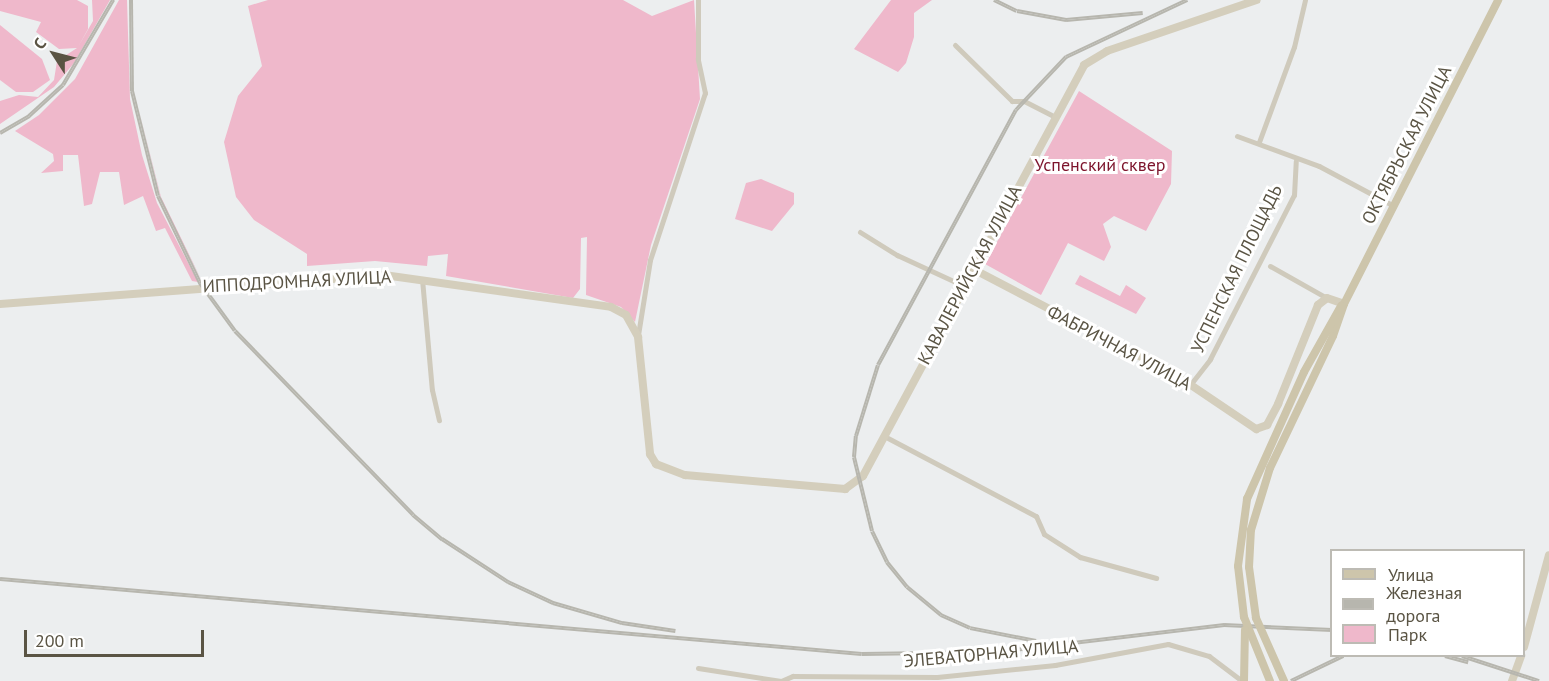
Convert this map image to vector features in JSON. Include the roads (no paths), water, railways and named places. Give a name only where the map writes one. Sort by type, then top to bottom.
[{"type":"main road","name":"ОКТЯБРЬСКАЯ УЛИЦА","points":[[1344,304],[1498,0]]},
{"type":"main road","points":[[1243,681],[1244,617],[1238,566],[1247,499],[1324,332],[1344,304]]},
{"type":"main road","points":[[1284,681],[1256,618],[1249,567],[1251,530],[1270,468],[1333,336],[1344,304]]},
{"type":"main road","points":[[1244,617],[1270,681]]},
{"type":"street","points":[[638,337],[650,260],[705,93],[698,59],[698,0]]},
{"type":"street","name":"КАВАЛЕРИЙСКАЯ УЛИЦА","points":[[638,337],[650,454],[656,464],[685,475],[834,490],[851,487],[861,478],[884,436],[1077,74],[1098,55],[1257,0]]},
{"type":"street","points":[[1259,142],[1294,47],[1305,0]]},
{"type":"street","points":[[955,45],[1012,100],[1024,101],[1053,116]]},
{"type":"street","points":[[1237,136],[1259,142],[1296,161],[1319,166],[1394,206]]},
{"type":"street","name":"УСПЕНСКАЯ ПЛОЩАДЬ","points":[[1190,385],[1210,359],[1293,195],[1296,161]]},
{"type":"street","points":[[860,232],[897,255],[964,286]]},
{"type":"street","points":[[1270,266],[1327,298],[1344,304]]},
{"type":"street","name":"ФАБРИЧНАЯ УЛИЦА","points":[[974,269],[1190,385],[1243,423],[1261,429],[1278,404],[1318,305],[1327,298]]},
{"type":"street","name":"ИППОДРОМНАЯ УЛИЦА","points":[[0,304],[349,275],[422,277],[602,305],[626,315],[638,337]]},
{"type":"street","points":[[422,277],[432,390],[439,420]]},
{"type":"street","points":[[884,436],[1036,516],[1044,534],[1080,557],[1156,578]]},
{"type":"street","points":[[1525,643],[1549,555]]},
{"type":"street","name":"ЭЛЕВАТОРНАЯ УЛИЦА","points":[[698,668],[781,681],[793,676],[938,677],[1055,665],[1168,644],[1209,656],[1243,681]]},
{"type":"street","points":[[1512,681],[1521,657]]},
{"type":"railway","points":[[0,133],[29,116],[63,85],[113,0]]},
{"type":"railway","points":[[131,0],[132,91],[158,196],[200,283],[235,331],[413,515],[442,539],[508,582],[553,603],[622,623],[675,631]]},
{"type":"railway","points":[[994,0],[1017,11],[1066,20],[1143,13]]},
{"type":"railway","points":[[1036,641],[970,628],[941,615],[907,587],[887,562],[872,531],[854,457],[856,436],[878,365],[1016,110],[1066,57],[1187,0]]},
{"type":"railway","points":[[0,579],[862,654],[998,652],[1224,625],[1330,630]]},
{"type":"railway","points":[[1291,681],[1341,657]]},
{"type":"railway","points":[[1449,657],[1468,662]]},
{"type":"railway","points":[[1465,657],[1539,681]]},
{"type":"park label","name":"Успенский сквер","points":[[1100,165]]}]
